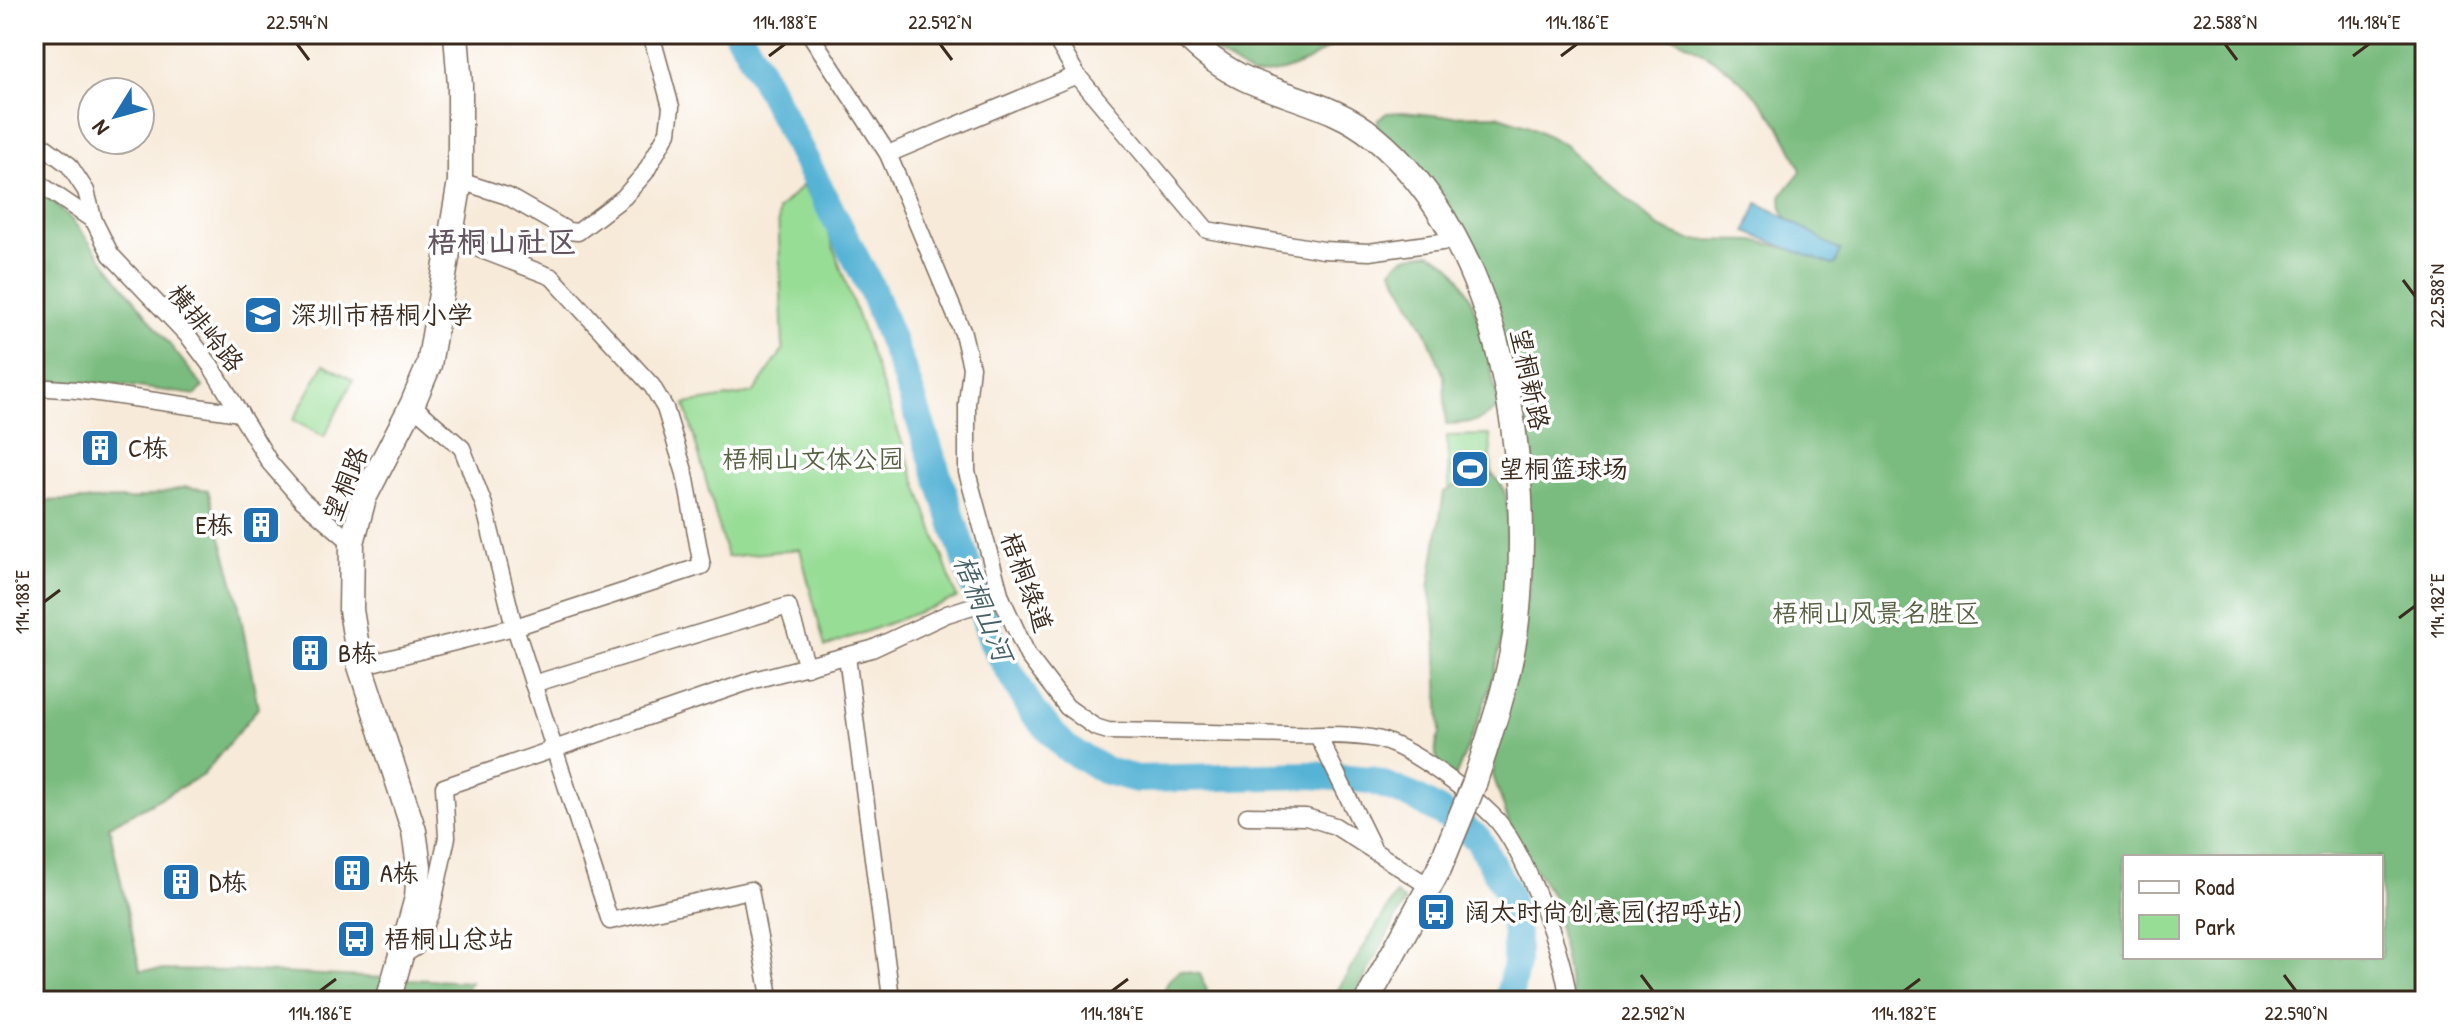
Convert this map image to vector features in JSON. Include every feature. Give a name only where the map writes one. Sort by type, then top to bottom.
[{"type":"street","name":"望桐路","points":[[388,1001],[417,898],[419,866],[414,831],[360,666],[351,610],[352,543],[364,498],[429,365],[460,181],[460,85],[456,34]]},
{"type":"street","points":[[460,181],[507,196],[568,231],[578,232],[624,197],[645,173],[668,132],[671,107],[651,34]]},
{"type":"street","name":"梧桐绿道","points":[[810,34],[888,154],[963,333],[971,367],[967,404],[967,472],[997,599],[1028,656],[1067,707],[1095,727],[1108,731],[1318,736],[1375,739],[1397,746],[1495,817],[1527,870],[1539,897],[1558,955],[1568,1001]]},
{"type":"street","points":[[1053,34],[1077,75],[1207,230],[1323,250],[1369,252],[1456,240]]},
{"type":"street","name":"望桐新路","points":[[1184,34],[1196,46],[1245,79],[1337,114],[1371,134],[1397,157],[1431,198],[1456,240],[1497,347],[1512,411],[1520,490],[1516,622],[1496,716],[1474,784],[1435,878],[1367,1001]]},
{"type":"street","points":[[888,154],[1077,75]]},
{"type":"street","name":"横排岭路","points":[[34,139],[69,165],[86,191],[94,221],[111,255],[189,337],[211,366],[270,463],[302,500],[352,543]]},
{"type":"street","points":[[34,180],[94,221]]},
{"type":"street","points":[[360,666],[515,627],[702,566],[685,474],[665,408],[652,386],[552,277],[450,238]]},
{"type":"street","points":[[34,387],[77,390],[240,413]]},
{"type":"street","points":[[412,405],[462,448],[484,505],[515,627],[610,921],[750,890],[771,1001]]},
{"type":"street","points":[[402,956],[416,947],[431,912],[447,837],[444,787],[754,680],[872,649],[947,614],[997,599]]},
{"type":"street","points":[[533,684],[788,606],[807,667]]},
{"type":"street","points":[[847,656],[890,990]]},
{"type":"street","points":[[1318,736],[1373,848]]},
{"type":"street","points":[[1247,816],[1306,817],[1335,826],[1435,878]]},
{"type":"green space","points":[[1186,34],[1381,34],[1364,35],[1330,47],[1307,62],[1283,71],[1253,76]]},
{"type":"green space","name":"梧桐山风景名胜区","points":[[1667,34],[2425,34],[2425,1001],[1573,1001],[1553,897],[1513,835],[1493,775],[1497,736],[1529,587],[1514,376],[1457,229],[1378,129],[1378,119],[1387,113],[1403,112],[1442,116],[1497,115],[1529,126],[1564,144],[1659,227],[1690,240],[1757,241],[1806,253],[1840,251],[1789,221],[1782,209],[1781,196],[1801,171],[1791,147],[1765,106],[1749,88],[1712,58]]},
{"type":"green space","points":[[34,183],[72,220],[203,387],[196,395],[115,384],[34,381]]},
{"type":"green space","name":"梧桐山文体公园","points":[[802,186],[823,218],[957,598],[825,647],[800,549],[727,557],[685,404],[753,393],[783,350],[778,210]]},
{"type":"green space","points":[[1431,253],[1448,263],[1458,276],[1475,310],[1487,351],[1499,406],[1475,421],[1446,424],[1444,376],[1424,327],[1392,270],[1404,258]]},
{"type":"green space","points":[[324,364],[353,380],[324,437],[293,420]]},
{"type":"green space","name":"望桐篮球场","points":[[1490,435],[1493,502],[1450,504],[1447,436]]},
{"type":"green space","points":[[1481,475],[1493,475],[1499,481],[1507,502],[1506,607],[1490,687],[1455,777],[1443,768],[1436,753],[1440,733],[1436,629],[1429,589],[1444,492]]},
{"type":"green space","points":[[186,487],[208,490],[237,596],[258,708],[203,775],[109,826],[140,970],[235,971],[471,982],[457,1001],[34,1001],[34,501],[136,499]]},
{"type":"green space","points":[[1396,894],[1405,902],[1352,1001],[1331,1001]]},
{"type":"green space","points":[[1179,971],[1200,974],[1207,990],[1204,1001],[1159,1001],[1169,980]]},
{"type":"water","points":[[1757,203],[1840,251],[1836,264],[1746,232]]},
{"type":"waterway","name":"梧桐山河","points":[[738,34],[872,290],[904,373],[993,643],[1033,712],[1066,748],[1106,771],[1137,779],[1312,775],[1371,780],[1416,798],[1447,816],[1478,839],[1508,893],[1516,934],[1516,963],[1508,1001]]},
{"type":"place","name":"深圳市梧桐小学","points":[[263,315]]},
{"type":"place","name":"C栋","points":[[100,448]]},
{"type":"place","name":"望桐篮球场","points":[[1470,469]]},
{"type":"place","name":"E栋","points":[[261,525]]},
{"type":"place","name":"B栋","points":[[310,653]]},
{"type":"place","name":"A栋","points":[[352,873]]},
{"type":"place","name":"D栋","points":[[181,882]]},
{"type":"place","name":"阔太时尚创意园(招呼站)","points":[[1436,912]]},
{"type":"place","name":"梧桐山总站","points":[[356,939]]},
{"type":"district","name":"梧桐山社区","points":[[502,242]]}]
